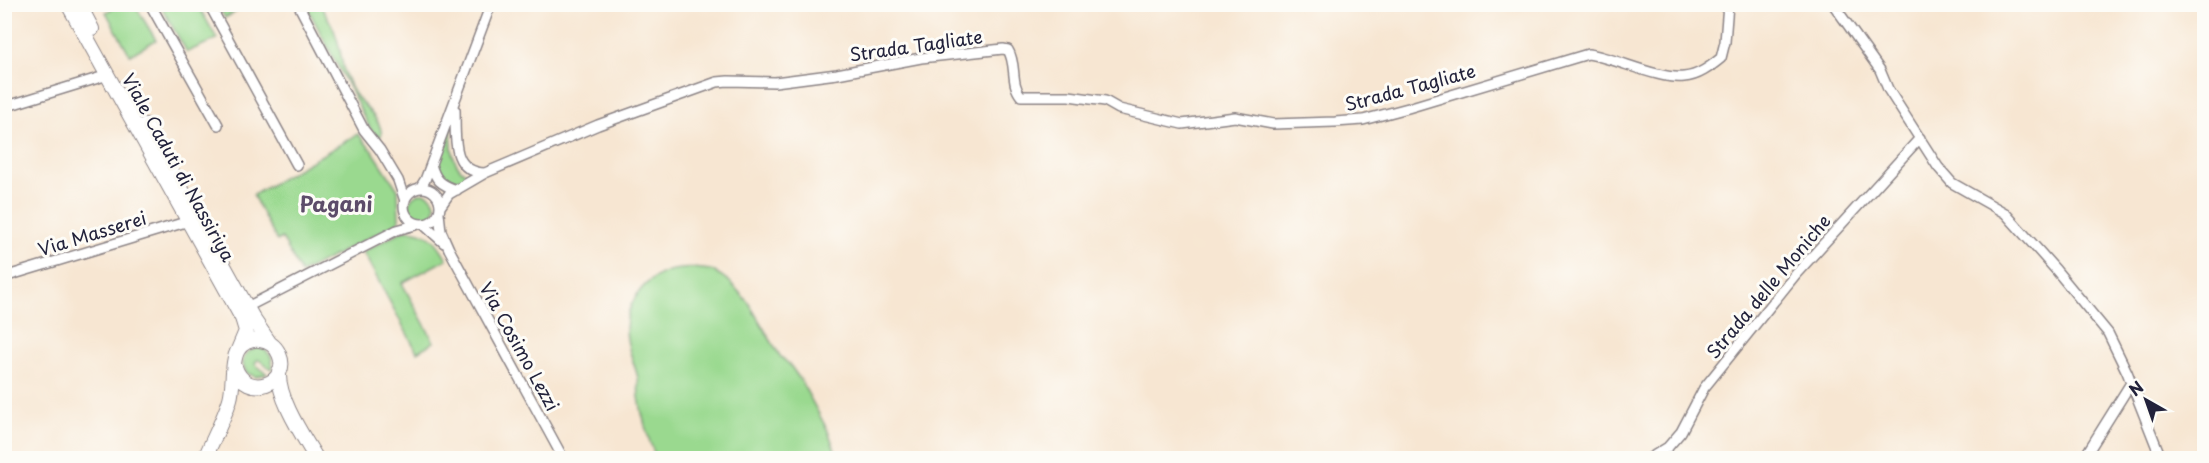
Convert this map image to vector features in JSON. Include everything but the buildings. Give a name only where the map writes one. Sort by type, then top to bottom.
[{"type":"main road","name":"Viale Caduti di Nassiriya","points":[[68,4],[242,318],[246,332],[238,350]]},
{"type":"main road","name":"Viale Caduti di Nassiriya","points":[[81,8],[247,307],[269,342]]},
{"type":"main road","points":[[205,459],[229,402],[238,350],[252,340],[269,342],[279,353],[281,387],[294,419],[316,459]]},
{"type":"main road","points":[[235,367],[242,379],[275,395],[294,419]]},
{"type":"main road","points":[[229,402],[254,385],[271,382],[279,371]]},
{"type":"street","points":[[81,8],[96,4]]},
{"type":"street","points":[[150,4],[218,125]]},
{"type":"street","points":[[209,4],[297,165]]},
{"type":"street","points":[[298,4],[364,130],[395,174],[404,182],[435,193]]},
{"type":"street","points":[[405,201],[407,196],[419,188],[431,164],[491,4]]},
{"type":"street","name":"Strada Tagliate","points":[[440,210],[444,200],[485,173],[598,125],[717,82],[775,82],[837,74],[921,58],[1004,49],[1008,50],[1012,58],[1016,88],[1022,96],[1069,96],[1105,101],[1119,109],[1182,124],[1228,117],[1273,124],[1363,120],[1588,54],[1683,78],[1703,71],[1721,58],[1725,42],[1728,4]]},
{"type":"street","points":[[1833,4],[1880,70],[1888,89],[1938,166],[1952,183],[2005,213],[2108,333],[2161,459]]},
{"type":"street","points":[[4,107],[108,75]]},
{"type":"street","points":[[455,104],[456,151],[460,161],[470,170],[485,173]]},
{"type":"street","name":"Strada delle Moniche","points":[[1650,459],[1668,447],[1681,432],[1704,388],[1796,274],[1920,138]]},
{"type":"street","points":[[431,164],[434,177],[438,182],[457,190]]},
{"type":"street","points":[[247,307],[398,230],[433,221],[440,210],[438,197],[430,179],[431,164]]},
{"type":"street","points":[[395,174],[405,201],[407,216],[398,230]]},
{"type":"street","name":"Via Cosimo Lezzi","points":[[440,210],[441,231],[449,249],[563,459]]},
{"type":"street","points":[[407,216],[421,224]]},
{"type":"street","name":"Via Masserei","points":[[4,277],[189,221]]},
{"type":"street","name":"Via Cosimo Lezzi","points":[[421,224],[440,238],[449,249]]},
{"type":"street","points":[[2084,459],[2131,384]]},
{"type":"green space","points":[[120,4],[135,5],[156,40],[130,55],[106,12]]},
{"type":"green space","points":[[160,5],[198,5],[217,39],[187,52]]},
{"type":"green space","points":[[218,5],[248,5],[225,18]]},
{"type":"green space","points":[[306,5],[320,5],[330,22],[338,41],[346,78],[355,94],[376,120],[381,136],[379,137],[371,130]]},
{"type":"green space","points":[[451,125],[453,156],[459,168],[472,177],[453,183],[442,179],[435,167]]},
{"type":"green space","points":[[358,134],[374,153],[398,190],[399,222],[301,273],[282,238],[277,241],[253,195]]},
{"type":"green space","points":[[422,193],[432,196],[435,206],[432,216],[422,219],[412,216],[409,206],[412,196]]},
{"type":"green space","points":[[404,230],[412,230],[430,237],[447,259],[402,283],[434,342],[417,352],[363,252]]},
{"type":"green space","points":[[692,268],[711,270],[720,275],[730,282],[748,302],[780,356],[790,365],[801,381],[828,431],[838,458],[656,458],[644,420],[638,378],[628,344],[627,317],[635,298],[650,281],[669,271]]},
{"type":"green space","points":[[259,348],[270,356],[272,365],[271,369],[257,360],[255,364],[267,374],[256,377],[247,373],[243,360],[250,351]]},
{"type":"district","name":"Pagani","points":[[336,203]]}]
